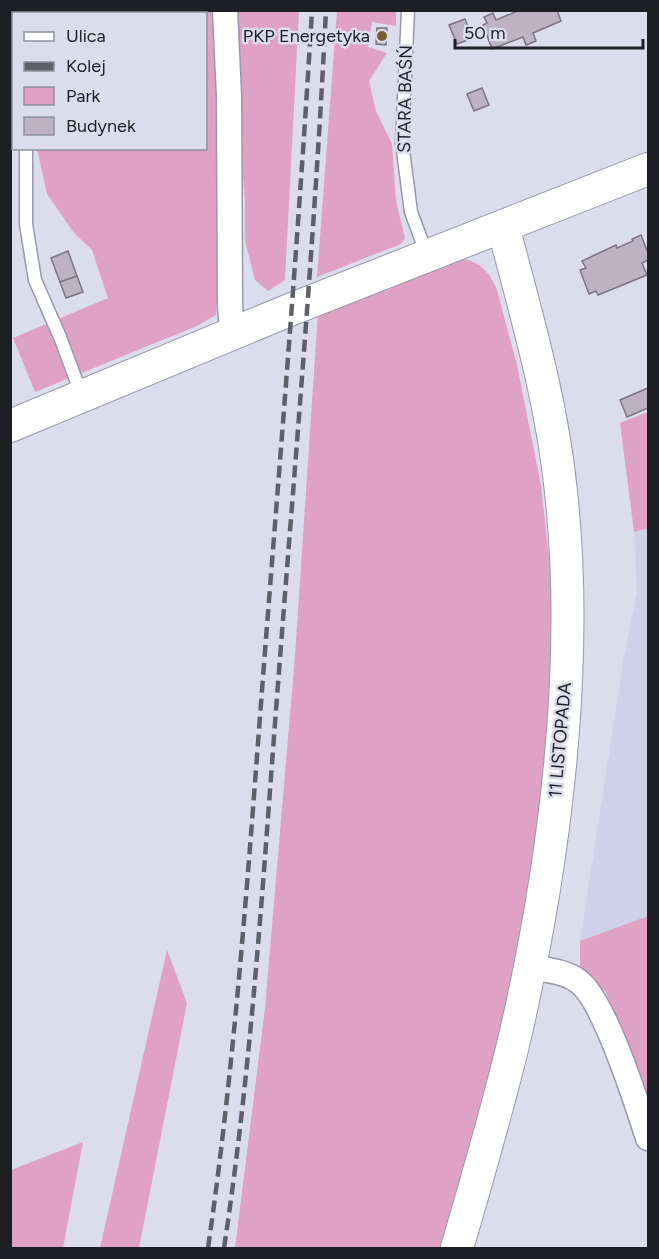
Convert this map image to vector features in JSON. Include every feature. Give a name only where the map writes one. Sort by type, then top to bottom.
[{"type":"street","points":[[225,10],[229,96],[232,333]]},
{"type":"street","points":[[10,426],[232,333],[648,169]]},
{"type":"street","name":"11 LISTOPADA","points":[[457,1248],[517,1029],[529,967],[558,780],[565,678],[568,587],[561,489],[549,406],[503,226]]},
{"type":"street","points":[[529,967],[568,975],[580,982],[594,1001],[633,1091],[648,1138]]},
{"type":"lane","name":"STARA BAŚŃ","points":[[408,10],[402,143],[411,212],[428,256]]},
{"type":"lane","points":[[26,150],[26,224],[35,280],[60,337],[82,397]]},
{"type":"shaded area","points":[[648,528],[648,916],[580,941],[624,657],[637,592],[634,532]]},
{"type":"green space","points":[[10,11],[299,11],[285,280],[268,291],[255,280],[245,241],[245,201],[239,129],[222,221],[216,315],[197,326],[35,392],[13,338],[108,298],[92,250],[74,233],[47,194],[37,150],[207,150],[207,12],[12,12],[11,140]]},
{"type":"green space","points":[[337,11],[396,11],[396,26],[372,22],[368,47],[387,53],[369,81],[376,111],[392,144],[396,201],[405,238],[401,244],[317,277]]},
{"type":"green space","points":[[458,258],[472,261],[487,272],[497,290],[517,365],[541,485],[551,576],[553,659],[542,800],[527,900],[504,1020],[443,1248],[235,1248],[265,1008],[295,656],[318,312]]},
{"type":"green space","points":[[648,412],[648,528],[634,532],[620,423]]},
{"type":"green space","points":[[648,916],[648,1106],[606,992],[580,972],[580,941]]},
{"type":"green space","points":[[167,950],[187,1003],[139,1248],[100,1248]]},
{"type":"green space","points":[[83,1142],[63,1248],[11,1248],[11,1170]]},
{"type":"building","points":[[520,10],[557,10],[561,21],[533,33],[536,41],[526,45],[523,37],[492,49],[483,25],[487,23],[484,17],[493,13],[496,20]]},
{"type":"building","points":[[465,19],[473,38],[457,44],[449,25]]},
{"type":"building","name":"PKP Energetyka","points":[[377,28],[387,28],[386,45],[376,44]]},
{"type":"building","points":[[482,88],[489,105],[474,111],[467,94]]},
{"type":"building","points":[[641,235],[648,253],[648,260],[642,263],[647,275],[598,295],[596,291],[589,294],[580,270],[586,268],[582,261],[616,245],[617,248],[633,241],[632,239]]},
{"type":"building","points":[[68,251],[77,276],[60,282],[51,258]]},
{"type":"building","points":[[77,276],[83,292],[66,298],[60,282]]},
{"type":"building","points":[[648,388],[648,408],[627,417],[620,400]]},
{"type":"railway","points":[[208,1248],[234,1030],[247,884],[296,256],[312,10]]},
{"type":"railway","points":[[224,1248],[243,1104],[257,960],[311,258],[326,10]]},
{"type":"place","name":"PKP Energetyka","points":[[382,36]]}]
